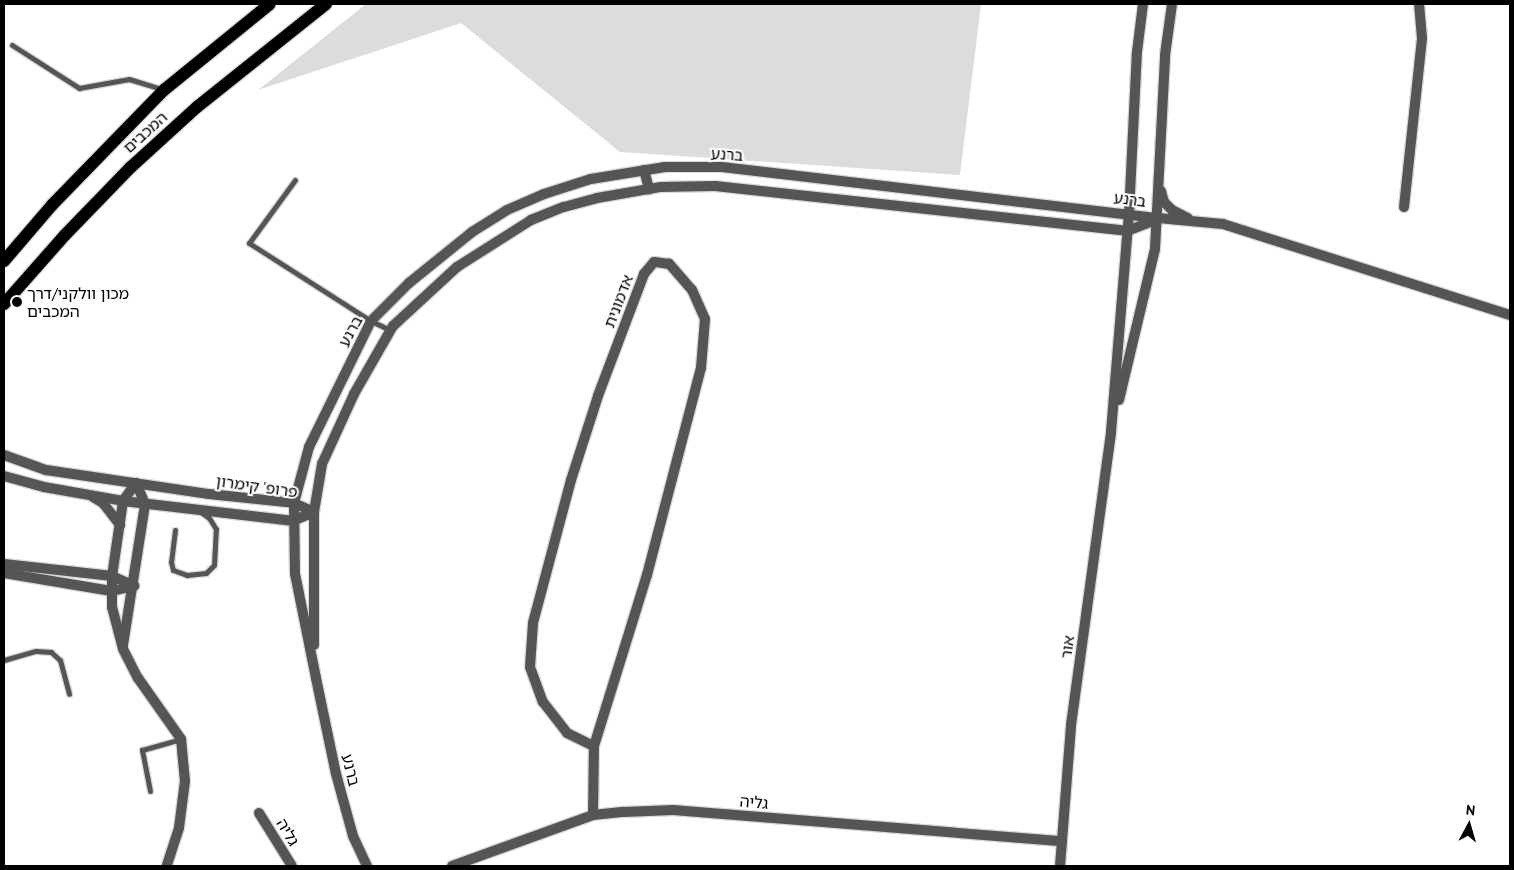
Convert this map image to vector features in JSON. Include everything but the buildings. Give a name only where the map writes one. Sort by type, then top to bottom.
[{"type":"main road","name":"המכבים","points":[[4,260],[52,205],[164,90],[270,4]]},
{"type":"main road","name":"המכבים","points":[[4,304],[65,235],[131,167],[197,107],[326,4]]},
{"type":"street","points":[[1111,432],[1127,231],[1130,214],[1137,52],[1143,4]]},
{"type":"street","points":[[1111,432],[1155,249],[1160,187],[1165,55],[1172,4]]},
{"type":"street","points":[[1404,207],[1422,38],[1419,4]]},
{"type":"street","name":"ברנע","points":[[367,866],[353,836],[336,774],[295,574],[292,521],[294,503],[309,447],[371,322],[409,283],[472,232],[507,210],[544,194],[591,179],[665,166],[722,168],[1158,218]]},
{"type":"street","points":[[644,170],[649,189]]},
{"type":"street","name":"ברנע","points":[[316,678],[313,622],[314,512],[322,464],[354,394],[390,330],[457,267],[531,220],[564,207],[649,189],[715,186],[1127,231],[1158,218]]},
{"type":"street","points":[[1160,187],[1164,202],[1172,210],[1187,218],[1223,224],[1510,315]]},
{"type":"street","points":[[1158,218],[1223,224]]},
{"type":"street","name":"אדמונית","points":[[593,816],[594,746],[647,575],[701,368],[704,319],[692,290],[669,264],[654,262],[644,274],[598,396],[571,480],[533,623],[530,668],[543,702],[567,733],[594,746]]},
{"type":"street","name":"אור","points":[[1060,866],[1071,725],[1111,432]]},
{"type":"street","name":"פרופ' קימרון","points":[[4,455],[46,470],[208,494],[294,503],[314,512]]},
{"type":"street","name":"פרופ' קימרון","points":[[4,476],[44,487],[145,504],[292,521],[314,512]]},
{"type":"street","points":[[136,483],[123,501],[112,576],[112,607],[123,649],[138,678],[180,739],[185,781],[179,828],[167,866]]},
{"type":"street","points":[[123,649],[145,504],[136,483]]},
{"type":"street","points":[[88,494],[102,503],[120,525]]},
{"type":"street","points":[[4,564],[112,576],[134,586]]},
{"type":"street","points":[[4,573],[112,591],[134,586]]},
{"type":"street","name":"גליה","points":[[452,866],[593,816],[673,810],[1062,841]]},
{"type":"street","name":"גליה","points":[[259,812],[292,866]]},
{"type":"lane","points":[[12,45],[79,88],[128,79],[164,90]]},
{"type":"lane","points":[[296,180],[249,244],[371,322],[390,330]]},
{"type":"lane","points":[[175,530],[171,562],[174,570],[187,575],[206,573],[214,565],[216,529],[209,518],[198,510]]},
{"type":"lane","points":[[4,660],[36,651],[51,652],[60,660],[70,694]]},
{"type":"lane","points":[[150,791],[142,750],[180,739]]},
{"type":"shaded area","points":[[366,4],[981,4],[960,175],[620,152],[461,23],[258,90]]},
{"type":"place","name":"מכון וולקני/דרך המכבים","points":[[17,302]]}]
